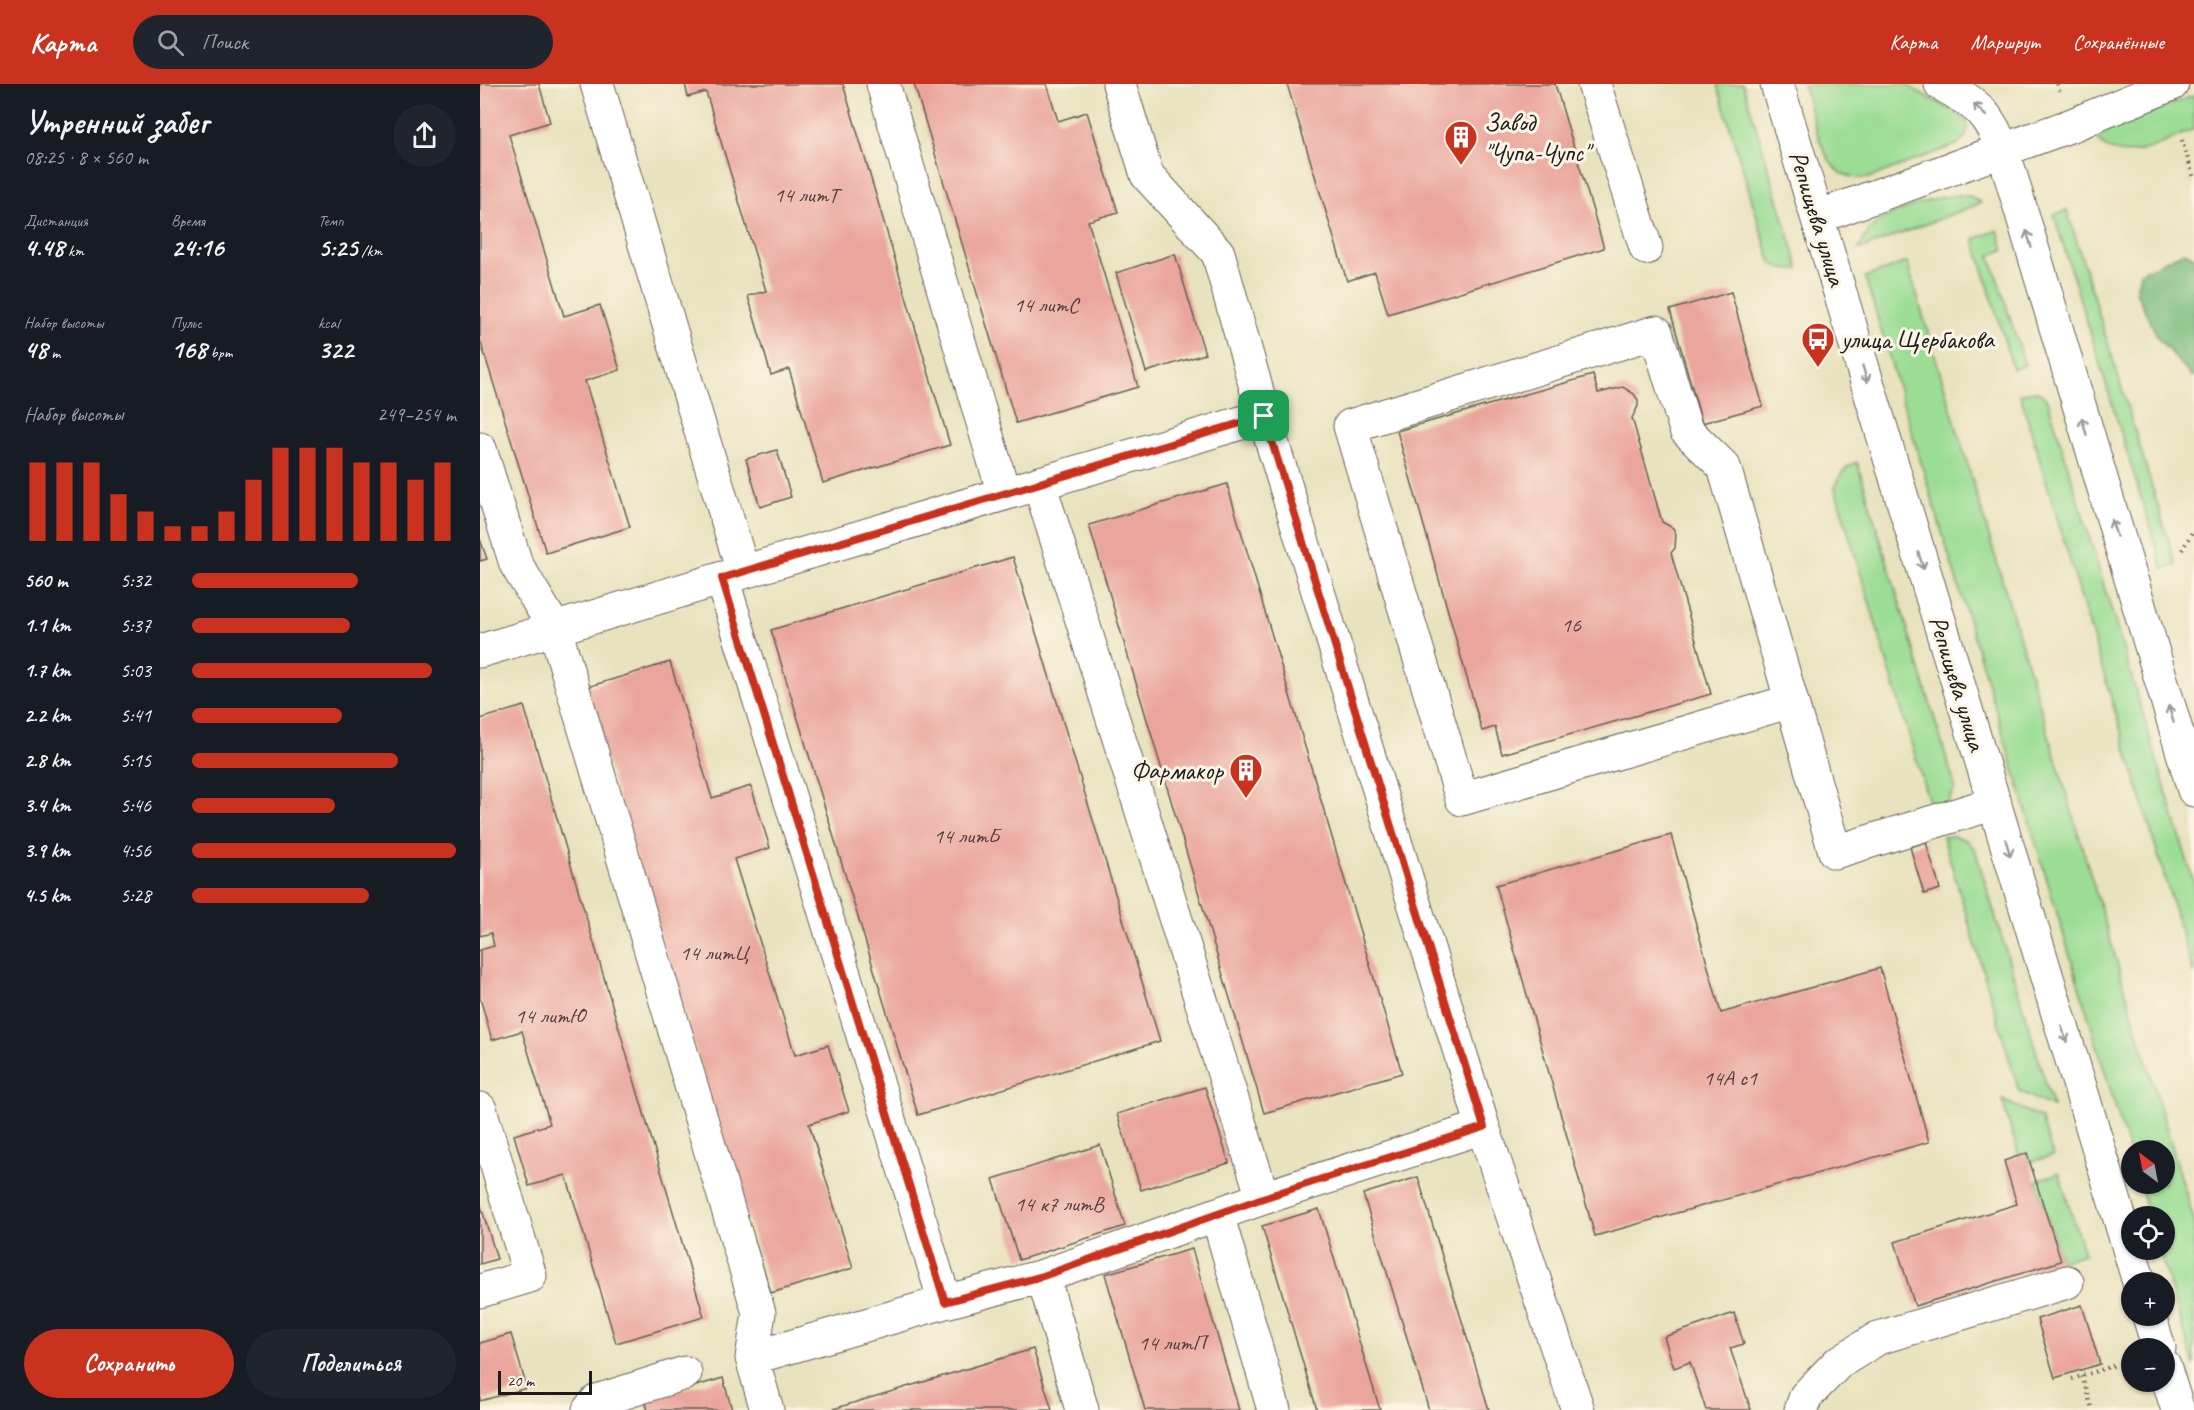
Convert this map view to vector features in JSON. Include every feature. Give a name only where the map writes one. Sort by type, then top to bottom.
[{"type":"street","points":[[597,84],[733,575],[945,1302]]},
{"type":"street","points":[[883,84],[1004,494]]},
{"type":"street","points":[[1119,84],[1147,175],[1218,253],[1264,416],[1484,1127],[1578,1410]]},
{"type":"street","points":[[1594,84],[1646,248]]},
{"type":"street","name":"Репищева улица","points":[[1777,84],[2136,1272]]},
{"type":"street","points":[[1941,84],[1965,97],[1983,111],[1994,128],[2003,150],[2194,790]]},
{"type":"street","points":[[1818,217],[2072,125],[2172,84]]},
{"type":"street","points":[[1791,701],[1462,799],[1350,426],[1656,332],[1686,430],[1724,467],[1835,852],[1995,803]]},
{"type":"street","points":[[480,651],[1264,416]]},
{"type":"street","points":[[480,449],[516,564],[555,629],[759,1313],[752,1358],[767,1410]]},
{"type":"street","points":[[1039,483],[1263,1198]]},
{"type":"street","points":[[480,1109],[530,1276],[480,1291]]},
{"type":"street","points":[[752,1358],[1043,1276],[1263,1198],[1484,1127]]},
{"type":"street","points":[[1217,1214],[1274,1410]]},
{"type":"street","points":[[1043,1276],[1082,1410]]},
{"type":"street","points":[[1801,1410],[1806,1396],[1838,1363],[1878,1338],[2067,1282]]},
{"type":"street","points":[[589,1410],[597,1401],[685,1373]]},
{"type":"street","points":[[2172,1392],[2178,1410]]},
{"type":"path","points":[[2182,140],[2194,179]]},
{"type":"path","points":[[2182,550],[2194,529]]},
{"type":"path","points":[[2072,1379],[2116,1365]]},
{"type":"path","points":[[2082,1376],[2092,1410]]},
{"type":"green space","points":[[1717,84],[1743,84],[1799,269],[1783,269],[1770,260]]},
{"type":"green space","points":[[1803,84],[1905,84],[1962,116],[1968,125],[1966,136],[1958,144],[1868,178],[1848,176],[1833,166],[1821,145]]},
{"type":"green space","points":[[2194,95],[2194,129],[2162,144],[2138,152],[2126,153],[2105,146],[2095,135]]},
{"type":"green space","points":[[1958,195],[1970,196],[1981,203],[1858,250],[1871,228],[1884,218],[1916,205]]},
{"type":"green space","points":[[2067,210],[2176,565],[2163,569],[2054,215]]},
{"type":"green space","points":[[1998,230],[2004,250],[1990,255],[2025,365],[2013,369],[1974,239]]},
{"type":"green space","points":[[2184,252],[2194,257],[2194,376],[2191,376],[2158,338],[2136,292],[2140,273]]},
{"type":"green space","points":[[1907,262],[2170,1140],[2126,1140],[1865,277]]},
{"type":"green space","points":[[2034,391],[2040,393],[2048,401],[2194,883],[2194,975],[2020,394]]},
{"type":"green space","points":[[1857,462],[1955,786],[1947,802],[1932,812],[1835,488],[1843,472]]},
{"type":"green space","points":[[1954,836],[1966,840],[1975,849],[2053,1107],[2019,1091],[1943,837]]},
{"type":"green space","points":[[2002,1100],[2041,1118],[2053,1156],[2030,1162],[2027,1154],[2019,1156]]},
{"type":"green space","points":[[2175,1157],[2194,1220],[2194,1365],[2175,1303],[2175,1272],[2166,1272],[2162,1260],[2175,1260],[2175,1206],[2146,1206],[2142,1194],[2175,1194]]},
{"type":"green space","points":[[2059,1173],[2084,1254],[2061,1261],[2036,1181]]},
{"type":"building","points":[[480,84],[539,84],[550,122],[509,135],[564,316],[600,305],[620,370],[585,381],[630,527],[546,553],[480,340]]},
{"type":"building","points":[[685,84],[843,84],[950,445],[823,483],[789,369],[771,375],[748,296],[766,291],[706,92],[688,97]]},
{"type":"building","points":[[914,84],[1047,84],[1058,121],[1087,112],[1118,212],[1088,221],[1138,387],[1016,423]]},
{"type":"building","name":"Завод \"Чупа-Чупс\"","points":[[1287,84],[1555,84],[1604,248],[1388,314],[1375,272],[1347,281]]},
{"type":"building","points":[[1175,254],[1205,354],[1146,372],[1116,273]]},
{"type":"building","points":[[1731,292],[1763,406],[1702,423],[1670,310]]},
{"type":"building","points":[[1593,375],[1598,393],[1623,387],[1634,394],[1638,400],[1638,406],[1632,418],[1662,522],[1673,528],[1676,534],[1675,548],[1671,553],[1711,694],[1502,754],[1495,727],[1482,731],[1397,431]]},
{"type":"building","points":[[777,450],[791,497],[760,507],[746,459]]},
{"type":"building","name":"Фармакор","points":[[1227,484],[1402,1073],[1264,1113],[1089,525]]},
{"type":"building","points":[[480,539],[487,559],[480,561]]},
{"type":"building","points":[[1013,557],[1160,1041],[918,1115],[771,630]]},
{"type":"building","points":[[670,662],[712,798],[751,786],[770,848],[734,859],[795,1055],[828,1045],[849,1111],[809,1124],[853,1268],[771,1293],[584,688]]},
{"type":"building","points":[[524,706],[704,1317],[616,1343],[566,1175],[529,1186],[514,1135],[550,1124],[522,1031],[492,1040],[480,998],[480,950],[494,946],[491,933],[480,936],[480,719]]},
{"type":"building","points":[[1671,835],[1721,1013],[1880,968],[1929,1142],[1595,1236],[1496,885]]},
{"type":"building","points":[[1926,842],[1940,889],[1924,894],[1910,847]]},
{"type":"building","points":[[1205,1087],[1229,1163],[1141,1190],[1117,1114]]},
{"type":"building","points":[[1100,1145],[1125,1226],[1019,1260],[993,1179]]},
{"type":"building","points":[[2027,1153],[2061,1261],[1915,1306],[1895,1242],[2017,1204],[2004,1161]]},
{"type":"building","points":[[1418,1177],[1489,1410],[1429,1410],[1363,1194]]},
{"type":"building","points":[[480,1203],[497,1259],[480,1264]]},
{"type":"building","points":[[1319,1209],[1380,1410],[1317,1410],[1262,1226]]},
{"type":"building","points":[[1192,1249],[1239,1410],[1145,1410],[1105,1274]]},
{"type":"building","points":[[2082,1305],[2100,1364],[2055,1378],[2037,1319]]},
{"type":"building","points":[[1734,1313],[1744,1344],[1730,1348],[1751,1410],[1706,1410],[1690,1362],[1674,1368],[1664,1337]]},
{"type":"building","points":[[511,1334],[527,1388],[480,1401],[480,1343]]},
{"type":"building","points":[[1033,1349],[1052,1410],[833,1410],[833,1409]]},
{"type":"building","points":[[723,1378],[732,1410],[648,1410],[645,1401]]},
{"type":"place","name":"Завод \"Чупа-Чупс\"","points":[[1461,166]]},
{"type":"place","name":"улица Щербакова","points":[[1818,368]]},
{"type":"place","name":"Фармакор","points":[[1246,799]]},
{"type":"route","points":[[1264,416],[1484,1127],[1263,1198],[1043,1276],[945,1302],[722,578],[1264,416]]}]
